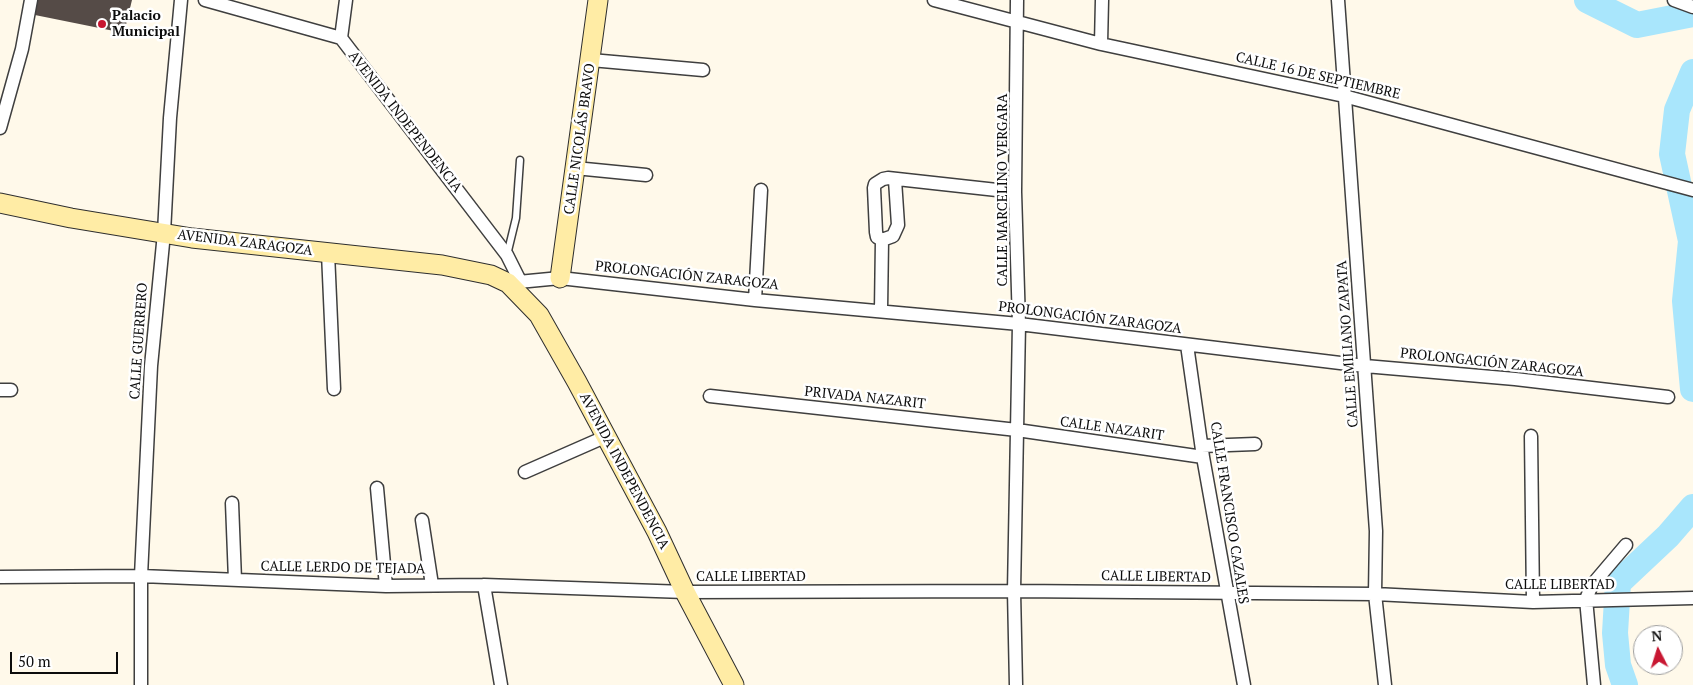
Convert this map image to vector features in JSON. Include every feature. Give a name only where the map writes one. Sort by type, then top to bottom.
[{"type":"main road","name":"CALLE NICOLÁS BRAVO","points":[[560,278],[598,0]]},
{"type":"main road","name":"AVENIDA ZARAGOZA","points":[[0,203],[164,233],[416,262],[491,275]]},
{"type":"main road","name":"AVENIDA INDEPENDENCIA","points":[[491,275],[514,282],[539,315],[607,436],[734,685]]},
{"type":"street","points":[[0,128],[22,50],[32,0]]},
{"type":"street","name":"CALLE GUERRERO","points":[[141,685],[141,576],[154,320],[164,233],[170,118],[181,0]]},
{"type":"street","points":[[205,0],[341,38],[346,0]]},
{"type":"street","name":"CALLE 16 DE SEPTIEMBRE","points":[[934,0],[1101,44],[1344,96],[1667,185],[1693,190]]},
{"type":"street","name":"CALLE MARCELINO VERGARA","points":[[1016,685],[1014,590],[1019,324],[1015,192],[1017,0]]},
{"type":"street","points":[[1101,44],[1102,0]]},
{"type":"street","name":"CALLE EMILIANO ZAPATA","points":[[1338,0],[1376,531],[1376,594],[1386,685]]},
{"type":"street","points":[[1674,0],[1693,8]]},
{"type":"street","name":"AVENIDA INDEPENDENCIA","points":[[341,38],[507,255],[514,282]]},
{"type":"street","points":[[591,60],[703,70]]},
{"type":"street","points":[[575,168],[646,175]]},
{"type":"street","points":[[886,240],[877,237],[876,232],[874,188],[878,181],[892,179],[1015,192]]},
{"type":"street","points":[[886,240],[896,233],[898,225],[892,179]]},
{"type":"street","points":[[755,300],[761,190]]},
{"type":"street","points":[[881,310],[886,240]]},
{"type":"street","points":[[328,252],[334,389]]},
{"type":"street","name":"PROLONGACIÓN ZARAGOZA","points":[[514,282],[560,278],[755,300],[1019,324],[1365,366],[1515,379],[1668,397]]},
{"type":"street","name":"CALLE FRANCISCO CAZALES","points":[[1187,345],[1202,451],[1244,685]]},
{"type":"street","name":"PRIVADA NAZARIT","points":[[710,396],[1017,430]]},
{"type":"street","name":"CALLE NAZARIT","points":[[1017,430],[1202,451],[1255,444]]},
{"type":"street","points":[[525,472],[607,436]]},
{"type":"street","points":[[1531,436],[1533,602]]},
{"type":"street","points":[[377,488],[386,586]]},
{"type":"street","points":[[232,503],[235,580]]},
{"type":"street","points":[[422,520],[432,585]]},
{"type":"street","points":[[1594,685],[1586,599],[1592,585],[1626,545]]},
{"type":"street","name":"CALLE LERDO DE TEJADA","points":[[0,577],[141,576],[386,586],[484,586],[685,592]]},
{"type":"street","points":[[484,586],[501,685]]},
{"type":"street","name":"CALLE LIBERTAD","points":[[685,592],[1014,590],[1376,594],[1533,602],[1586,599],[1693,598]]},
{"type":"lane","points":[[507,255],[516,218],[520,160]]},
{"type":"building","name":"Palacio Municipal","points":[[34,0],[132,0],[124,33],[30,14]]},
{"type":"waterway","points":[[1587,0],[1637,25],[1693,14]]},
{"type":"waterway","points":[[1693,72],[1677,110],[1672,154],[1691,241],[1685,301],[1693,389]]},
{"type":"waterway","points":[[1625,685],[1618,665],[1615,633],[1618,583],[1668,536],[1693,507]]},
{"type":"place","name":"Palacio Municipal","points":[[102,24]]}]
